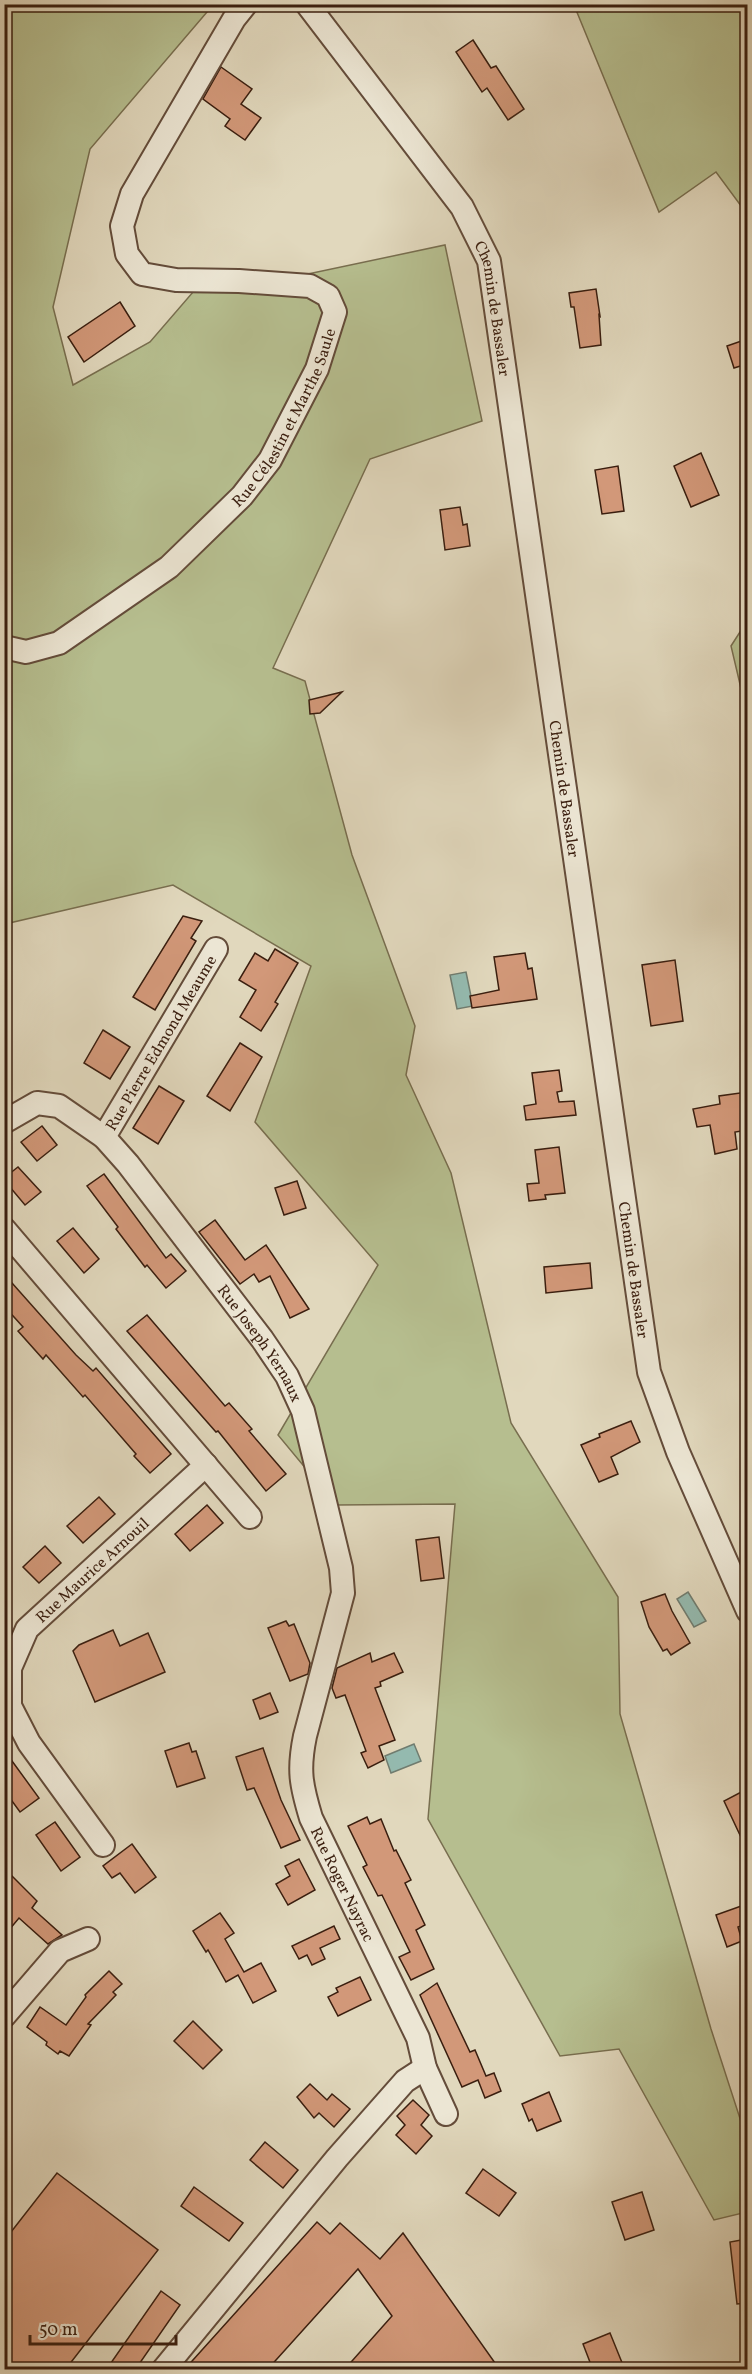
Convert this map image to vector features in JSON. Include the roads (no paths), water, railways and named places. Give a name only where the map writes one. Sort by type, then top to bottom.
[{"type":"street","name":"Rue Célestin et Marthe Saule","points":[[4,647],[26,652],[58,643],[169,567],[242,496],[270,460],[317,369],[335,312],[328,296],[310,286],[239,281],[176,280],[142,274],[127,254],[122,226],[132,194],[234,19],[246,4]]},
{"type":"street","name":"Chemin de Bassaler","points":[[307,4],[462,207],[489,261],[649,1372],[678,1452],[747,1611]]},
{"type":"street","name":"Rue Pierre Edmond Meaume","points":[[104,1137],[216,949]]},
{"type":"street","name":"Rue Joseph Yernaux","points":[[4,1122],[37,1103],[59,1106],[104,1137],[135,1173],[262,1339],[287,1376],[303,1411],[341,1568],[344,1593],[316,1695]]},
{"type":"street","points":[[4,1229],[250,1517]]},
{"type":"street","name":"Rue Maurice Arnouil","points":[[103,1845],[29,1743],[10,1706],[10,1668],[27,1629],[206,1465]]},
{"type":"street","name":"Rue Roger Nayrac","points":[[316,1695],[300,1759],[301,1785],[311,1818],[418,2038],[425,2068],[446,2114]]},
{"type":"street","points":[[4,2016],[60,1951],[88,1939]]},
{"type":"street","points":[[163,2370],[337,2158],[405,2081],[425,2068]]},
{"type":"water","points":[[466,972],[473,1006],[457,1009],[450,975]]},
{"type":"water","points":[[688,1592],[706,1621],[694,1627],[677,1599]]},
{"type":"water","points":[[414,1744],[421,1761],[391,1773],[385,1756]]}]
